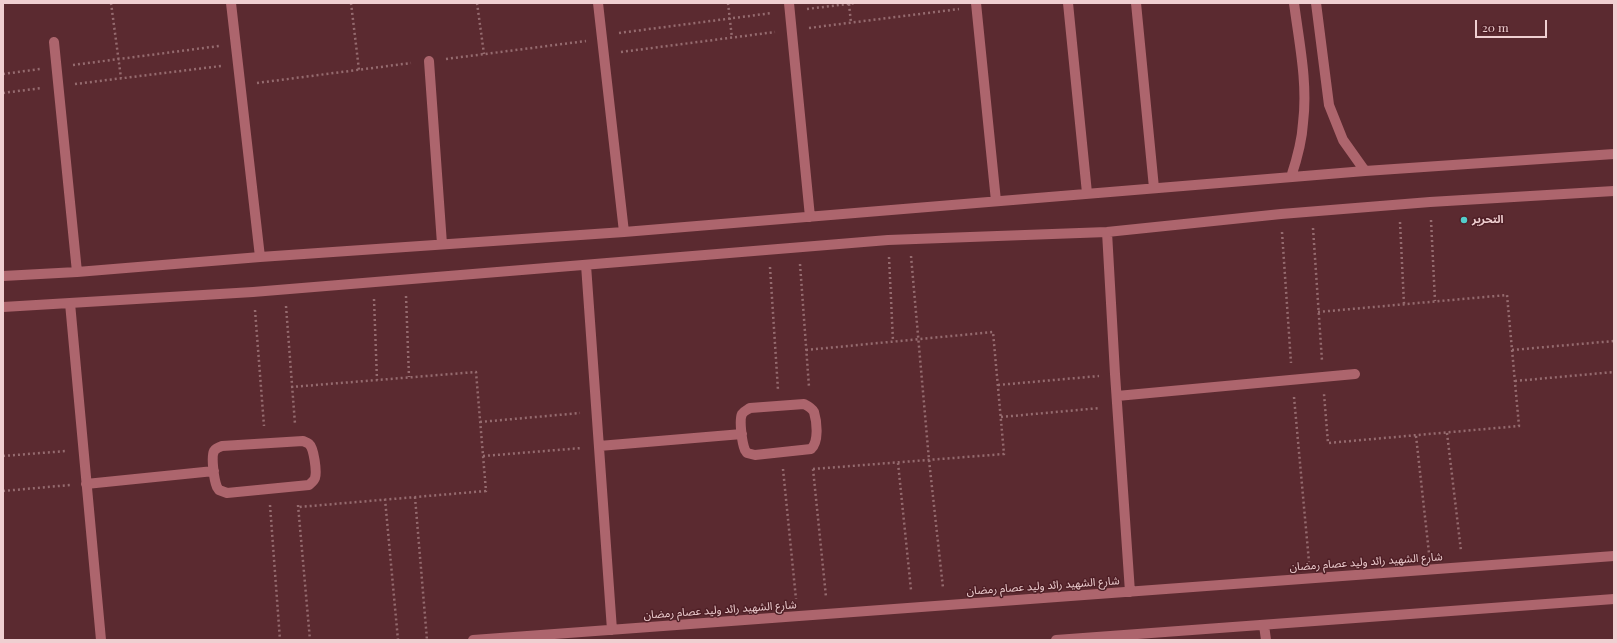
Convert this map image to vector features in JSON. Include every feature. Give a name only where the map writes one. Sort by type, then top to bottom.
[{"type":"street","points":[[231,3],[260,257]]},
{"type":"street","points":[[598,3],[624,232]]},
{"type":"street","points":[[976,3],[996,201]]},
{"type":"street","points":[[1068,3],[1087,193]]},
{"type":"street","points":[[1136,3],[1154,188]]},
{"type":"street","points":[[1291,177],[1301,141],[1304,103],[1304,85],[1294,3]]},
{"type":"street","points":[[1316,3],[1329,105],[1343,140],[1365,171]]},
{"type":"street","points":[[790,7],[810,217]]},
{"type":"street","points":[[54,42],[78,272]]},
{"type":"street","points":[[429,61],[442,244]]},
{"type":"street","points":[[3,276],[78,272],[260,257],[624,232],[1365,171],[1614,154]]},
{"type":"street","points":[[3,307],[253,292],[888,240],[1107,232],[1312,211],[1614,191]]},
{"type":"street","points":[[1107,232],[1116,396],[1130,592]]},
{"type":"street","points":[[586,265],[612,630]]},
{"type":"street","points":[[70,303],[101,640]]},
{"type":"street","points":[[1116,396],[1355,374]]},
{"type":"street","points":[[804,404],[810,407],[813,412],[817,438],[816,443],[811,449],[751,455],[745,450],[741,421],[742,415],[745,411],[750,408],[804,404]]},
{"type":"street","points":[[599,446],[742,434]]},
{"type":"street","points":[[296,441],[303,441],[309,444],[312,448],[315,474],[314,479],[309,485],[269,490],[223,492],[217,487],[213,458],[214,452],[217,448],[222,446],[296,441]]},
{"type":"street","points":[[86,484],[214,471]]},
{"type":"street","name":"شارع الشهيد رائد وليد عصام رمضان","points":[[473,640],[1614,556]]},
{"type":"street","points":[[1056,640],[1614,599]]},
{"type":"street","points":[[1264,625],[1266,640]]},
{"type":"path","points":[[111,3],[121,78]]},
{"type":"path","points":[[351,3],[359,70]]},
{"type":"path","points":[[477,3],[484,54]]},
{"type":"path","points":[[728,3],[732,38]]},
{"type":"path","points":[[849,3],[851,23]]},
{"type":"path","points":[[602,35],[730,19],[790,7],[855,3]]},
{"type":"path","points":[[3,74],[236,44]]},
{"type":"path","points":[[3,93],[238,63]]},
{"type":"path","points":[[1430,202],[1435,301]]},
{"type":"path","points":[[1399,205],[1404,304]]},
{"type":"path","points":[[1312,211],[1318,312],[1328,443],[1520,426],[1507,295],[1318,312]]},
{"type":"path","points":[[888,240],[893,341]]},
{"type":"path","points":[[909,240],[929,460],[945,605]]},
{"type":"path","points":[[799,248],[810,407]]},
{"type":"path","points":[[769,250],[779,406]]},
{"type":"path","points":[[406,280],[409,377]]},
{"type":"path","points":[[373,282],[377,380]]},
{"type":"path","points":[[284,289],[296,441]]},
{"type":"path","points":[[253,292],[265,443]]},
{"type":"path","points":[[806,350],[918,338],[993,332],[1004,454],[813,469]]},
{"type":"path","points":[[1512,350],[1614,341]]},
{"type":"path","points":[[291,387],[476,372],[486,491],[299,507]]},
{"type":"path","points":[[1515,381],[1614,372]]},
{"type":"path","points":[[998,385],[1115,374]]},
{"type":"path","points":[[1001,417],[1117,406]]},
{"type":"path","points":[[480,422],[596,412]]},
{"type":"path","points":[[1447,433],[1462,567]]},
{"type":"path","points":[[1416,436],[1431,569]]},
{"type":"path","points":[[483,456],[599,446]]},
{"type":"path","points":[[3,456],[83,449]]},
{"type":"path","points":[[811,449],[828,614]]},
{"type":"path","points":[[782,453],[798,616]]},
{"type":"path","points":[[898,463],[913,608]]},
{"type":"path","points":[[3,491],[86,484]]},
{"type":"path","points":[[297,487],[310,640]]},
{"type":"path","points":[[269,490],[280,640]]},
{"type":"path","points":[[415,497],[427,640]]},
{"type":"path","points":[[385,500],[398,640]]},
{"type":"place","name":"التحرير","points":[[1464,220]]}]
